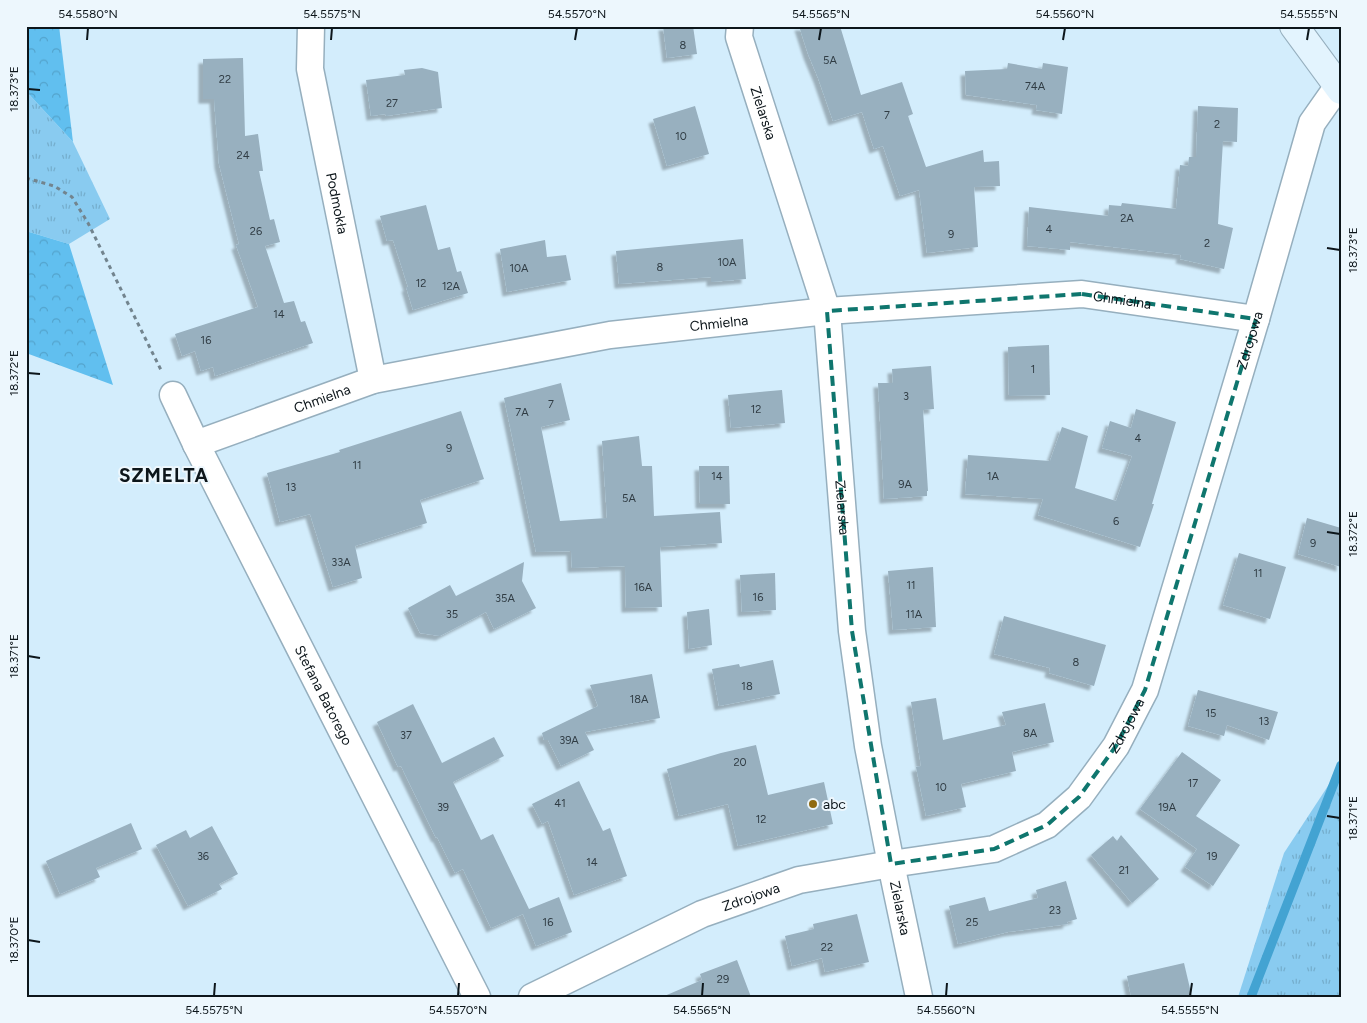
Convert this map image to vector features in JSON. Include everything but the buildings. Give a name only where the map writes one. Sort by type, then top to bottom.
[{"type":"street","name":"Podmokła","points":[[311,26],[310,69],[373,380]]},
{"type":"street","name":"Zielarska","points":[[740,26],[740,37],[827,311],[852,632],[868,746],[920,997]]},
{"type":"street","points":[[1294,26],[1340,88]]},
{"type":"street","name":"Zdrojowa","points":[[532,997],[702,914],[798,880],[994,849],[1047,825],[1079,797],[1116,746],[1144,690],[1256,320],[1312,124],[1340,88]]},
{"type":"street","name":"Chmielna","points":[[196,444],[373,380],[610,335],[827,311],[1082,294],[1256,320]]},
{"type":"street","name":"Stefana Batorego","points":[[173,394],[196,444],[477,997]]},
{"type":"path","points":[[26,178],[54,186],[72,196],[88,223],[173,394]]},
{"type":"highlighted area","points":[[1082,294],[1256,319],[1145,690],[1116,746],[1079,797],[1047,825],[994,849],[891,864],[852,631],[827,311]]},
{"type":"green space","points":[[26,26],[59,26],[73,142],[26,91]]},
{"type":"green space","points":[[26,91],[73,142],[110,219],[69,244],[26,231]]},
{"type":"green space","points":[[26,231],[69,244],[113,385],[26,353]]},
{"type":"green space","points":[[1341,766],[1341,997],[1238,997],[1284,853]]},
{"type":"waterway","points":[[1251,997],[1341,765]]},
{"type":"place","name":"abc","points":[[813,804]]},
{"type":"district","name":"SZMELTA","points":[[164,475]]}]
